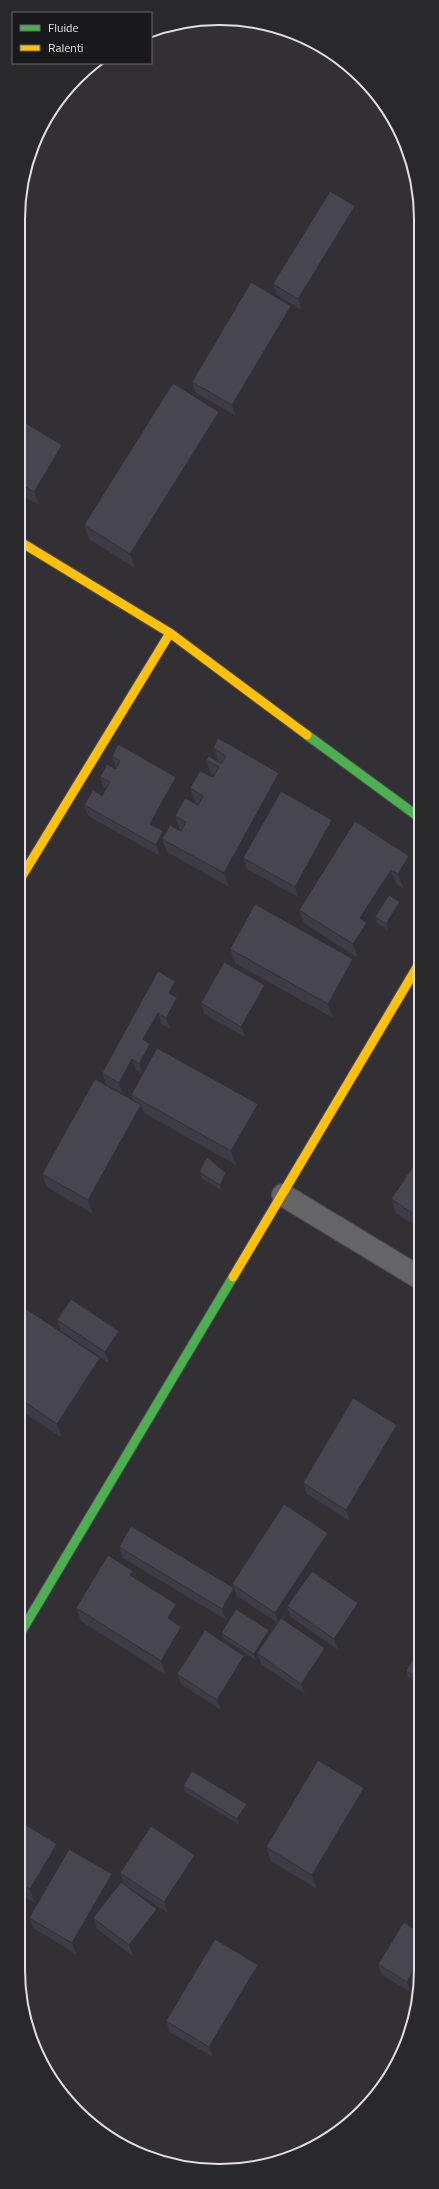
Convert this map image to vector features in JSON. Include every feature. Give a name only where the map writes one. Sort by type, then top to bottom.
[{"type":"street","points":[[25,545],[170,633],[414,814]]},
{"type":"street","points":[[25,872],[170,633]]},
{"type":"street","points":[[25,1625],[192,1344],[283,1195],[414,972]]},
{"type":"street","points":[[283,1195],[414,1274]]},
{"type":"building","points":[[330,191],[355,206],[298,299],[273,284]]},
{"type":"building","points":[[251,282],[291,306],[232,405],[192,382]]},
{"type":"building","points":[[173,383],[219,412],[130,554],[84,525]]},
{"type":"building","points":[[25,423],[62,445],[34,492],[25,487]]},
{"type":"building","points":[[218,738],[279,773],[224,873],[162,839],[170,825],[181,831],[186,822],[175,816],[185,798],[198,805],[203,796],[190,788],[200,771],[213,777],[219,767],[206,760],[209,756],[221,764],[226,756],[213,748]]},
{"type":"building","points":[[118,744],[176,777],[150,824],[163,831],[156,845],[84,805],[93,790],[102,796],[110,782],[100,777],[107,764],[116,769],[120,761],[112,756]]},
{"type":"building","points":[[281,791],[332,820],[295,887],[243,858]]},
{"type":"building","points":[[355,821],[409,856],[398,874],[391,870],[360,918],[367,923],[353,944],[299,910]]},
{"type":"building","points":[[389,895],[400,902],[386,924],[375,917]]},
{"type":"building","points":[[255,904],[353,959],[328,1004],[230,949]]},
{"type":"building","points":[[224,962],[265,985],[241,1027],[201,1003]]},
{"type":"building","points":[[158,971],[175,981],[169,993],[177,998],[166,1018],[158,1013],[143,1039],[150,1044],[139,1064],[132,1059],[119,1083],[102,1073]]},
{"type":"building","points":[[157,1048],[258,1104],[231,1151],[131,1095]]},
{"type":"building","points":[[95,1079],[141,1105],[88,1200],[42,1174]]},
{"type":"building","points":[[207,1157],[226,1173],[220,1185],[199,1172]]},
{"type":"building","points":[[414,1165],[414,1214],[391,1199]]},
{"type":"building","points":[[71,1299],[119,1331],[105,1352],[57,1320]]},
{"type":"building","points":[[25,1308],[100,1358],[57,1424],[25,1402]]},
{"type":"building","points":[[353,1398],[397,1425],[346,1510],[303,1483]]},
{"type":"building","points":[[284,1504],[328,1533],[275,1613],[232,1584]]},
{"type":"building","points":[[131,1526],[234,1588],[222,1609],[119,1547]]},
{"type":"building","points":[[108,1555],[133,1571],[130,1575],[176,1604],[168,1618],[181,1627],[161,1661],[76,1608]]},
{"type":"building","points":[[312,1571],[358,1603],[334,1639],[287,1606]]},
{"type":"building","points":[[236,1609],[269,1630],[254,1654],[221,1633]]},
{"type":"building","points":[[281,1618],[325,1648],[301,1684],[257,1653]]},
{"type":"building","points":[[205,1630],[244,1656],[217,1700],[177,1674]]},
{"type":"building","points":[[414,1657],[414,1676],[406,1671]]},
{"type":"building","points":[[318,1760],[364,1788],[312,1875],[266,1847]]},
{"type":"building","points":[[192,1771],[247,1804],[237,1819],[183,1786]]},
{"type":"building","points":[[25,1824],[57,1844],[30,1889],[25,1886]]},
{"type":"building","points":[[151,1826],[195,1855],[164,1902],[120,1873]]},
{"type":"building","points":[[69,1849],[112,1874],[72,1943],[29,1918]]},
{"type":"building","points":[[121,1882],[157,1909],[129,1945],[93,1918]]},
{"type":"building","points":[[404,1922],[414,1929],[414,1970],[407,1982],[378,1964]]},
{"type":"building","points":[[215,1939],[258,1965],[209,2047],[166,2021]]},
{"type":"traffic: fast","points":[[307,735],[414,814]]},
{"type":"traffic: fast","points":[[25,1625],[233,1277]]},
{"type":"traffic: slow","points":[[25,545],[170,633],[307,735]]},
{"type":"traffic: slow","points":[[25,871],[170,633]]},
{"type":"traffic: slow","points":[[233,1277],[414,972]]}]
